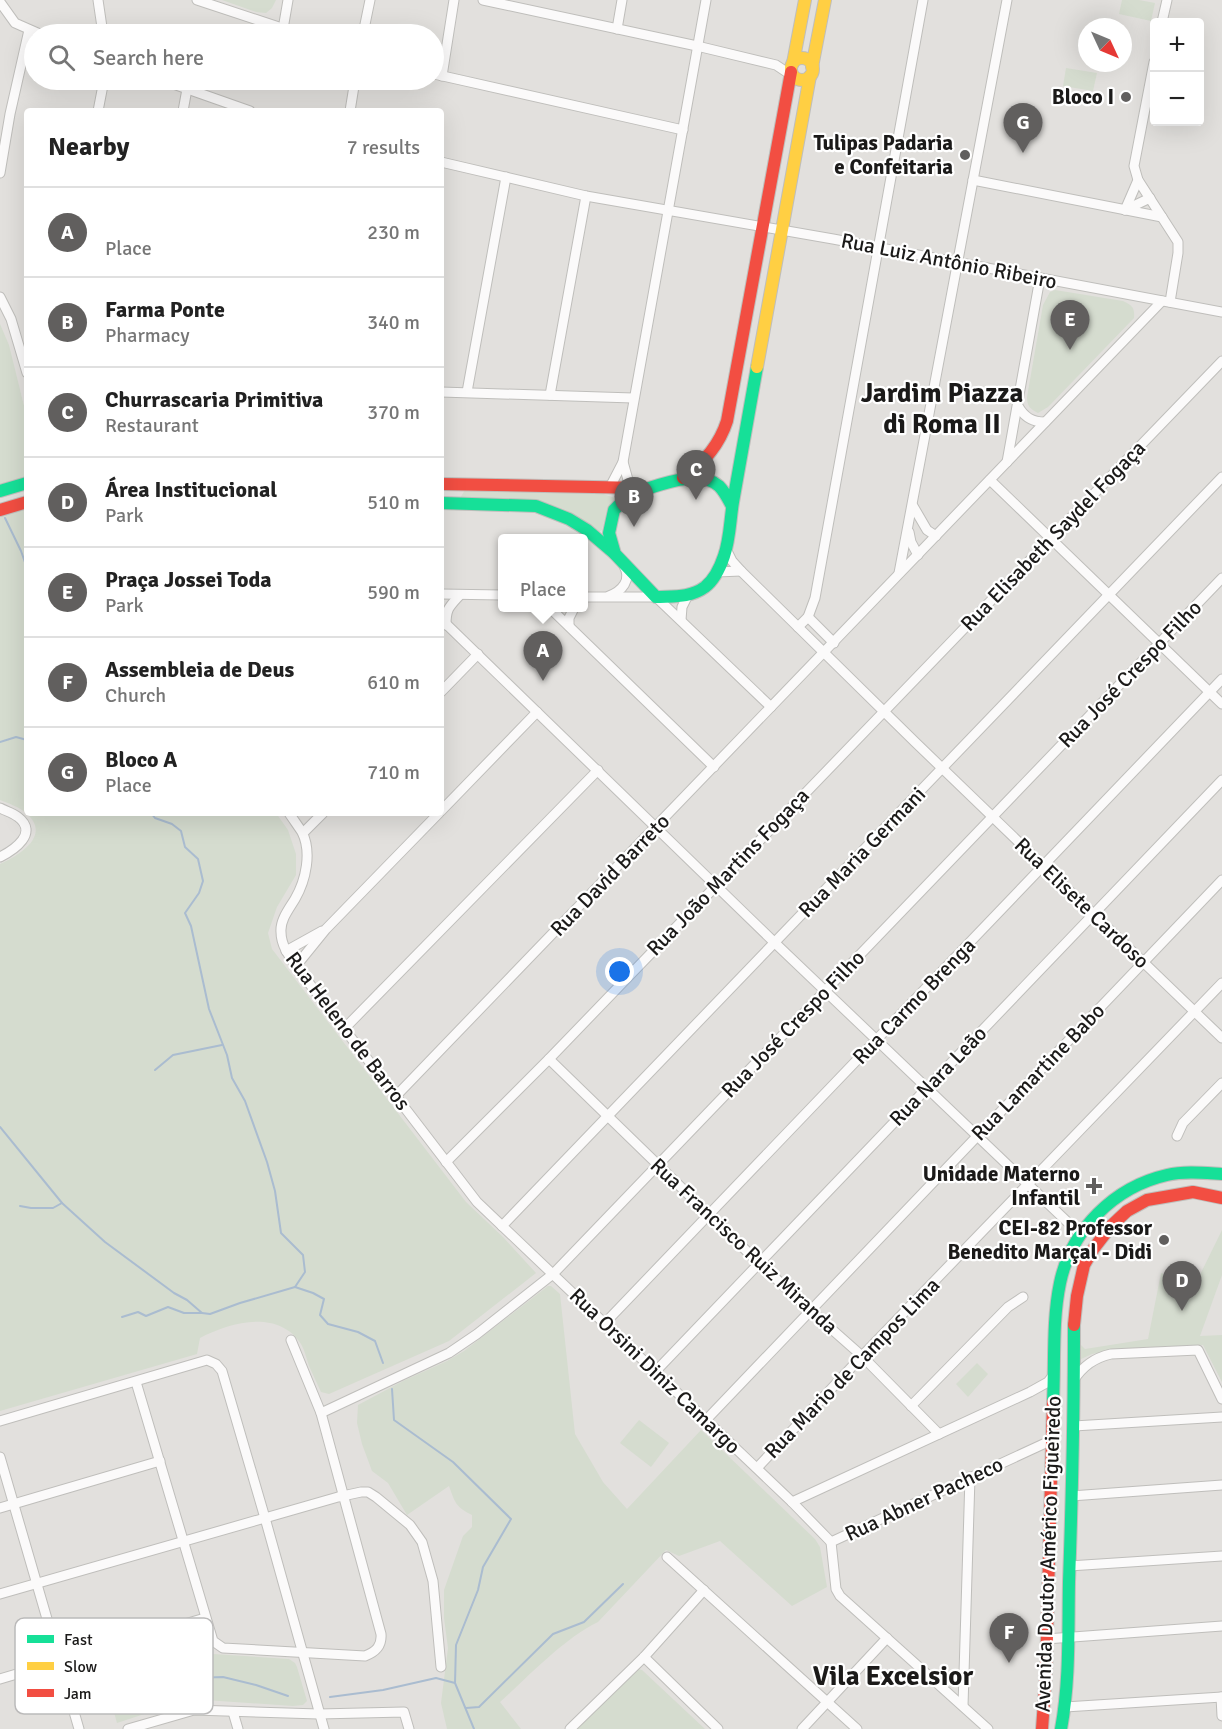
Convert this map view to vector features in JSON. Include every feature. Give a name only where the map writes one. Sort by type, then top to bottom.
[{"type":"street","points":[[98,0],[100,24]]},
{"type":"street","points":[[197,0],[268,24]]},
{"type":"street","points":[[284,24],[288,0]]},
{"type":"street","points":[[365,24],[370,0]]},
{"type":"street","points":[[444,47],[454,0]]},
{"type":"street","points":[[483,0],[776,65],[794,68],[808,60],[811,71]]},
{"type":"street","points":[[535,11],[537,0]]},
{"type":"street","points":[[616,28],[622,0]]},
{"type":"street","points":[[610,487],[623,462],[706,0]]},
{"type":"street","points":[[682,479],[697,468],[712,452],[724,432],[805,0]]},
{"type":"street","points":[[588,597],[688,595],[704,587],[717,572],[726,549],[825,0]]},
{"type":"street","points":[[798,627],[808,617],[815,598],[924,0]]},
{"type":"street","points":[[899,575],[1007,0]]},
{"type":"street","points":[[1163,18],[1167,0]]},
{"type":"street","points":[[0,3],[15,23],[24,28]]},
{"type":"street","points":[[0,173],[2,149],[24,52]]},
{"type":"street","points":[[794,68],[803,80],[811,71]]},
{"type":"street","points":[[1153,72],[1134,166],[1138,180],[1176,237],[1179,247],[1166,302]]},
{"type":"street","points":[[444,76],[683,130]]},
{"type":"street","points":[[99,108],[102,90]]},
{"type":"street","points":[[184,108],[187,90]]},
{"type":"street","points":[[190,90],[241,108]]},
{"type":"street","points":[[350,108],[353,90]]},
{"type":"street","points":[[0,120],[10,114]]},
{"type":"street","name":"Rua Luiz Antônio Ribeiro","points":[[444,163],[586,195],[1222,312]]},
{"type":"street","points":[[467,392],[506,177]]},
{"type":"street","points":[[973,180],[1162,217]]},
{"type":"street","points":[[1125,210],[1138,180]]},
{"type":"street","points":[[550,394],[586,195]]},
{"type":"street","points":[[1125,210],[1150,198]]},
{"type":"street","points":[[1006,463],[1040,278]]},
{"type":"street","points":[[0,297],[24,347]]},
{"type":"street","points":[[1141,297],[1144,298],[1146,304],[1145,318]]},
{"type":"street","name":"Rua David Barreto","points":[[396,1096],[1145,318],[1166,302]]},
{"type":"street","name":"Rua Elisabeth Saydel Fogaça","points":[[884,712],[1050,537],[1221,365]]},
{"type":"street","points":[[444,392],[633,398]]},
{"type":"street","points":[[1018,406],[1023,415],[1037,422],[1045,422]]},
{"type":"street","points":[[623,462],[630,488]]},
{"type":"street","name":"Rua Maria Germani","points":[[502,1226],[1222,477]]},
{"type":"street","points":[[607,597],[621,590],[627,580],[627,570],[615,554],[609,533],[614,510],[629,495],[682,479],[700,478],[712,481],[721,488],[732,506]]},
{"type":"street","points":[[990,480],[1222,704]]},
{"type":"street","points":[[0,491],[24,484]]},
{"type":"street","points":[[444,484],[649,488]]},
{"type":"street","points":[[0,510],[24,503]]},
{"type":"street","points":[[444,503],[536,506],[574,520],[615,554],[771,707]]},
{"type":"street","points":[[913,506],[927,530],[936,536]]},
{"type":"street","points":[[908,527],[911,543],[918,555]]},
{"type":"street","name":"Rua Elisete Cardoso","points":[[726,549],[732,561],[741,571],[824,653],[1222,1038]]},
{"type":"street","points":[[717,572],[741,571]]},
{"type":"street","name":"Rua José Crespo Filho","points":[[321,1413],[449,1353],[477,1334],[553,1274],[1222,578]]},
{"type":"street","points":[[444,596],[498,595]]},
{"type":"street","points":[[681,620],[682,607],[688,595]]},
{"type":"street","points":[[459,596],[449,606],[444,622],[1087,1241],[1088,1250],[1084,1265]]},
{"type":"street","points":[[554,612],[714,767]]},
{"type":"street","points":[[569,626],[571,612]]},
{"type":"street","points":[[808,617],[834,643]]},
{"type":"street","points":[[444,689],[478,654]]},
{"type":"street","name":"Rua Carmo Brenga","points":[[605,1323],[1222,679]]},
{"type":"street","points":[[444,808],[537,712]]},
{"type":"street","name":"Rua João Martins Fogaça","points":[[446,1162],[549,1059],[884,712]]},
{"type":"street","points":[[344,1029],[598,770]]},
{"type":"street","name":"Rua Nara Leão","points":[[655,1372],[1222,780]]},
{"type":"street","points":[[0,808],[16,815],[26,831],[22,841],[9,853],[0,857]]},
{"type":"street","name":"Rua Heleno de Barros","points":[[291,816],[303,833],[307,856],[305,875],[282,924],[281,933],[286,951],[477,1202]]},
{"type":"street","points":[[303,833],[320,816]]},
{"type":"street","points":[[296,966],[327,929],[436,816]]},
{"type":"street","name":"Rua Lamartine Babo","points":[[706,1420],[1222,880]]},
{"type":"street","points":[[286,951],[327,929]]},
{"type":"street","name":"Rua Mario de Campos Lima","points":[[757,1468],[1222,983]]},
{"type":"street","name":"Rua Francisco Ruiz Miranda","points":[[549,1059],[759,1263],[862,1356],[939,1434]]},
{"type":"street","points":[[1177,1136],[1184,1123],[1222,1083]]},
{"type":"street","name":"Avenida Doutor Américo Figueiredo","points":[[1042,1729],[1054,1374],[1058,1291],[1062,1273],[1080,1234],[1116,1198],[1139,1183],[1166,1175],[1190,1172],[1222,1174]]},
{"type":"street","name":"Avenida Doutor Américo Figueiredo","points":[[1061,1729],[1065,1707],[1070,1566],[1074,1322],[1084,1265],[1111,1226],[1127,1211],[1147,1200],[1193,1192],[1222,1198]]},
{"type":"street","name":"Rua Orsini Diniz Camargo","points":[[477,1202],[757,1468],[831,1542]]},
{"type":"street","points":[[911,1406],[1008,1307],[1023,1297]]},
{"type":"street","points":[[213,1641],[223,1648],[365,1656],[373,1653],[379,1647],[381,1634],[321,1413],[291,1340]]},
{"type":"street","points":[[1073,1378],[1095,1359],[1111,1354],[1198,1350],[1222,1399]]},
{"type":"street","points":[[0,1421],[207,1360],[216,1364],[222,1371],[324,1729]]},
{"type":"street","name":"Avenida Doutor Américo Figueiredo","points":[[1054,1374],[1058,1369],[1068,1369],[1073,1378]]},
{"type":"street","points":[[792,1502],[1030,1392],[1048,1382],[1054,1374]]},
{"type":"street","name":"Avenida Doutor Américo Figueiredo","points":[[1055,1391],[1070,1385],[1073,1378]]},
{"type":"street","points":[[136,1382],[205,1618]]},
{"type":"street","points":[[1030,1392],[1055,1391]]},
{"type":"street","points":[[1074,1426],[1222,1417]]},
{"type":"street","name":"Rua Abner Pacheco","points":[[988,1729],[840,1596],[836,1589],[831,1542],[1052,1440]]},
{"type":"street","points":[[0,1457],[46,1618]]},
{"type":"street","points":[[0,1508],[160,1461]]},
{"type":"street","points":[[963,1706],[970,1477]]},
{"type":"street","points":[[1071,1496],[1222,1485]]},
{"type":"street","points":[[0,1594],[343,1496],[368,1492],[410,1525],[422,1542],[433,1581],[441,1667]]},
{"type":"street","points":[[1070,1566],[1222,1556]]},
{"type":"street","points":[[667,1557],[857,1729]]},
{"type":"street","points":[[570,1729],[644,1657],[704,1590]]},
{"type":"street","points":[[1046,1639],[1222,1626]]},
{"type":"street","points":[[802,1729],[887,1638]]},
{"type":"street","points":[[644,1657],[718,1729]]},
{"type":"street","points":[[0,1679],[15,1675]]},
{"type":"street","points":[[1065,1707],[1221,1697],[1222,1716]]},
{"type":"street","points":[[213,1711],[319,1714],[404,1712],[409,1729]]},
{"type":"street","points":[[233,1712],[238,1729]]},
{"type":"street","points":[[74,1714],[79,1729]]},
{"type":"street","points":[[128,1729],[180,1714]]},
{"type":"shaded area","points":[[222,0],[276,0],[266,13],[256,12]]},
{"type":"shaded area","points":[[1122,0],[1155,3],[1150,21],[1119,14]]},
{"type":"shaded area","points":[[1066,68],[1078,70],[1078,72],[1097,73],[1093,91],[1063,86]]},
{"type":"shaded area","points":[[1055,290],[1123,301],[1132,307],[1134,318],[1048,407],[1038,413],[1030,407],[1027,397],[1043,305],[1050,292]]},
{"type":"shaded area","points":[[0,324],[9,345],[24,406],[24,477],[0,484]]},
{"type":"shaded area","points":[[465,490],[603,494],[615,498],[607,509],[602,530],[599,532],[566,510],[538,500],[460,498]]},
{"type":"shaded area","points":[[24,510],[24,812],[0,800],[0,517]]},
{"type":"shaded area","points":[[29,816],[278,816],[288,830],[296,854],[296,875],[277,907],[268,933],[272,949],[466,1202],[536,1273],[449,1341],[329,1394],[321,1392],[301,1344],[291,1333],[280,1326],[253,1322],[226,1327],[200,1338],[197,1354],[0,1411],[0,864],[24,850],[30,843],[36,829]]},
{"type":"shaded area","points":[[1222,1230],[1222,1275],[1200,1336],[1222,1335],[1222,1382],[1203,1345],[1113,1350],[1092,1354],[1079,1360],[1079,1343],[1085,1349],[1148,1339],[1161,1273],[1195,1285]]},
{"type":"shaded area","points":[[548,1286],[560,1294],[575,1434],[603,1482],[627,1509],[701,1430],[815,1539],[820,1547],[827,1587],[792,1606],[720,1541],[679,1556],[666,1550],[598,1622],[559,1648],[500,1702],[521,1729],[447,1729],[441,1703],[448,1648],[444,1618],[444,1590],[463,1536],[472,1527],[472,1515],[457,1504],[449,1486],[407,1515],[388,1483],[372,1471],[357,1423],[358,1405],[464,1351]]},
{"type":"shaded area","points":[[977,1363],[988,1374],[968,1397],[956,1384]]},
{"type":"shaded area","points":[[639,1420],[669,1443],[651,1467],[620,1443]]},
{"type":"shaded area","points":[[213,1654],[289,1659],[297,1667],[307,1701],[303,1705],[213,1701]]},
{"type":"shaded area","points":[[638,1669],[642,1670],[705,1729],[577,1729]]},
{"type":"shaded area","points":[[114,1714],[144,1714],[117,1723]]},
{"type":"waterway","points":[[5,518],[24,560]]},
{"type":"waterway","points":[[0,742],[16,737],[24,739]]},
{"type":"waterway","points":[[153,816],[172,824],[181,831],[185,847],[198,859],[203,881],[199,893],[185,913],[191,926],[209,1009],[227,1055],[232,1078],[245,1101],[267,1162],[275,1191],[281,1233],[303,1255],[305,1272],[295,1287],[324,1299],[320,1315],[328,1324],[358,1332],[375,1341],[383,1363]]},
{"type":"waterway","points":[[155,1070],[173,1055],[222,1045]]},
{"type":"waterway","points":[[0,1127],[62,1203],[105,1242],[202,1313]]},
{"type":"waterway","points":[[20,1206],[53,1208],[62,1203]]},
{"type":"waterway","points":[[122,1317],[138,1312],[146,1316],[168,1307],[184,1313],[210,1314],[295,1287]]},
{"type":"waterway","points":[[392,1389],[394,1420],[453,1462],[511,1519],[483,1567],[478,1590],[456,1645],[455,1683],[474,1729]]},
{"type":"waterway","points":[[466,1708],[479,1707],[553,1634],[584,1622],[623,1584]]},
{"type":"waterway","points":[[213,1677],[223,1677],[256,1685],[288,1696]]},
{"type":"waterway","points":[[330,1697],[383,1690],[436,1678],[455,1683]]},
{"type":"traffic: fast","points":[[732,506],[719,486],[701,478],[678,480],[636,492],[629,495],[614,510],[609,533],[615,554],[656,597],[693,593],[711,581],[721,565],[728,543],[757,367]]},
{"type":"traffic: fast","points":[[0,491],[24,484]]},
{"type":"traffic: fast","points":[[444,503],[536,506],[569,519],[587,530],[614,553]]},
{"type":"traffic: fast","points":[[1053,1402],[1057,1297],[1066,1264],[1074,1245],[1085,1229],[1113,1200],[1129,1189],[1148,1181],[1181,1173],[1222,1174]]},
{"type":"traffic: fast","points":[[1061,1729],[1068,1656],[1074,1325]]},
{"type":"traffic: slow","points":[[793,63],[805,0]]},
{"type":"traffic: slow","points":[[812,67],[825,0]]},
{"type":"traffic: slow","points":[[802,58],[810,61],[813,69],[810,77],[802,80],[794,77],[791,69],[794,61],[802,58]]},
{"type":"traffic: slow","points":[[757,367],[810,76]]},
{"type":"traffic: jam","points":[[683,478],[710,453],[727,421],[791,72]]},
{"type":"traffic: jam","points":[[444,484],[642,488]]},
{"type":"traffic: jam","points":[[0,510],[24,503]]},
{"type":"traffic: jam","points":[[1074,1325],[1077,1296],[1084,1265],[1111,1226],[1127,1211],[1147,1200],[1193,1192],[1222,1198]]},
{"type":"traffic: jam","points":[[1042,1729],[1046,1674],[1053,1402]]},
{"type":"place","name":"Bloco I","points":[[1126,97]]},
{"type":"place","name":"Bloco A","points":[[1023,153]]},
{"type":"place","name":"Tulipas Padaria e Confeitaria","points":[[965,155]]},
{"type":"place","name":"Praça Jossei Toda","points":[[1070,350]]},
{"type":"place","name":"Churrascaria Primitiva","points":[[696,500]]},
{"type":"place","name":"Farma Ponte","points":[[634,527]]},
{"type":"place","name":"ㅤ","points":[[543,681]]},
{"type":"place","name":"Unidade Materno Infantil","points":[[1094,1186]]},
{"type":"place","name":"CEI-82 Professor Benedito Marçal - Didi","points":[[1164,1240]]},
{"type":"place","name":"Área Institucional","points":[[1182,1311]]},
{"type":"place","name":"Assembleia de Deus","points":[[1009,1663]]},
{"type":"district","name":"Jardim Piazza di Roma II","points":[[942,408]]},
{"type":"district","name":"Vila Excelsior","points":[[893,1676]]}]
